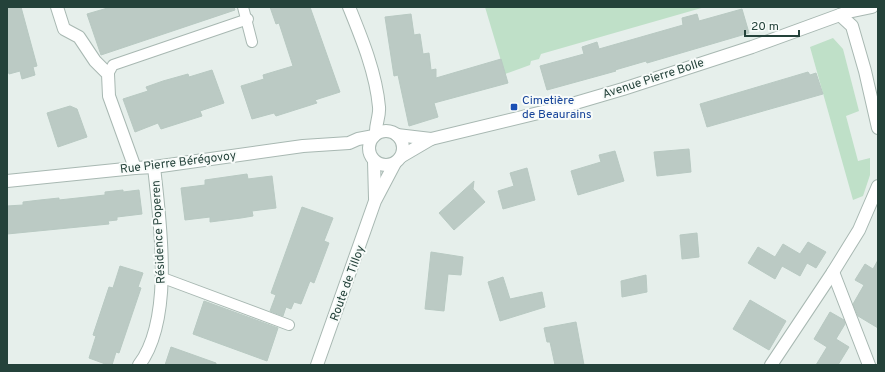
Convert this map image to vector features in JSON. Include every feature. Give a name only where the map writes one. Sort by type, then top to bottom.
[{"type":"street","points":[[57,7],[64,29],[79,37],[95,61],[108,74],[108,96],[134,168]]},
{"type":"street","points":[[349,7],[363,41],[374,81],[379,108],[375,135],[369,149],[373,158]]},
{"type":"street","name":"Avenue Pierre Bolle","points":[[399,160],[431,139],[555,109],[623,89],[752,47],[847,11],[872,7]]},
{"type":"street","points":[[847,11],[865,71],[878,128]]},
{"type":"street","points":[[349,142],[381,165],[388,166],[399,160],[403,144],[397,134],[389,131],[375,135]]},
{"type":"street","name":"Avenue Pierre Bolle","points":[[397,134],[431,139]]},
{"type":"street","name":"Rue Pierre Bérégovoy","points":[[7,181],[154,167],[302,146],[349,142],[375,135]]},
{"type":"street","name":"Route de Tilloy","points":[[373,158],[375,201]]},
{"type":"street","name":"Route de Tilloy","points":[[317,365],[375,201],[399,160]]},
{"type":"street","name":"Résidence Poperen","points":[[139,365],[144,359],[151,341],[160,310],[162,278],[154,167]]},
{"type":"street","points":[[771,365],[859,230],[878,186]]},
{"type":"street","points":[[833,272],[869,365]]},
{"type":"lane","points":[[243,7],[248,19],[252,42]]},
{"type":"lane","points":[[108,74],[113,65],[248,19]]},
{"type":"lane","points":[[162,278],[289,325]]},
{"type":"green space","points":[[485,7],[705,7],[541,54],[539,59],[531,61],[530,65],[505,74]]},
{"type":"green space","points":[[833,38],[843,49],[859,111],[846,116],[858,161],[870,158],[870,175],[863,196],[853,200],[810,47]]},
{"type":"building","points":[[7,7],[21,7],[37,66],[33,67],[35,75],[22,79],[20,71],[9,74],[7,67]]},
{"type":"building","points":[[111,7],[234,7],[235,10],[101,55],[87,14]]},
{"type":"building","points":[[270,7],[310,7],[340,92],[315,100],[317,103],[276,116],[274,113],[252,119],[241,86],[264,79],[263,75],[293,66],[279,23],[276,24]]},
{"type":"building","points":[[742,9],[749,33],[547,90],[540,66],[584,54],[582,47],[597,42],[599,49],[683,25],[682,18],[697,14],[699,21]]},
{"type":"building","points":[[411,14],[414,35],[420,34],[423,54],[429,53],[431,70],[436,69],[436,78],[501,59],[508,83],[434,103],[438,117],[409,126],[398,75],[394,76],[385,17]]},
{"type":"building","points":[[212,70],[224,103],[200,111],[202,116],[161,129],[158,123],[135,132],[123,99],[148,91],[146,87],[163,81],[188,74],[189,77]]},
{"type":"building","points":[[808,72],[810,75],[816,73],[823,94],[707,127],[700,104]]},
{"type":"building","points":[[70,106],[77,109],[87,137],[58,147],[47,113]]},
{"type":"building","points":[[689,149],[691,172],[657,176],[654,152]]},
{"type":"building","points":[[615,151],[624,181],[578,195],[571,171],[601,162],[599,155]]},
{"type":"building","points":[[527,168],[535,200],[503,209],[498,191],[514,186],[510,173]]},
{"type":"building","points":[[247,174],[248,179],[272,176],[276,208],[252,211],[253,216],[241,218],[210,222],[210,217],[185,220],[181,188],[205,185],[205,180]]},
{"type":"building","points":[[474,181],[473,189],[485,202],[454,230],[439,213]]},
{"type":"building","points":[[123,190],[123,192],[139,190],[142,214],[117,217],[117,220],[108,221],[109,224],[7,234],[7,206],[23,205],[23,202],[40,200],[59,198],[59,200],[105,195],[105,192]]},
{"type":"building","points":[[302,207],[333,218],[324,241],[329,243],[314,283],[310,281],[301,304],[294,302],[291,309],[286,307],[283,316],[270,311],[276,295],[271,293]]},
{"type":"building","points":[[697,233],[699,257],[682,259],[680,235]]},
{"type":"building","points":[[808,242],[826,252],[816,268],[807,263],[800,276],[782,266],[775,279],[748,263],[758,247],[775,257],[783,244],[800,254]]},
{"type":"building","points":[[431,252],[463,257],[461,275],[448,274],[444,311],[425,309]]},
{"type":"building","points":[[878,260],[878,328],[858,316],[853,304],[864,285],[855,280],[865,264],[873,269]]},
{"type":"building","points":[[120,266],[143,273],[138,287],[141,288],[119,353],[116,352],[112,365],[108,365],[89,358],[96,336],[93,335],[109,287],[113,288]]},
{"type":"building","points":[[646,275],[647,292],[622,297],[621,281]]},
{"type":"building","points":[[503,277],[510,299],[542,292],[545,307],[500,321],[488,282]]},
{"type":"building","points":[[750,300],[786,321],[769,350],[733,329]]},
{"type":"building","points":[[204,301],[278,328],[267,361],[193,334]]},
{"type":"building","points":[[830,312],[844,320],[845,324],[836,339],[849,347],[838,365],[816,365],[827,347],[814,339]]},
{"type":"building","points":[[576,322],[584,365],[555,365],[550,342],[547,342],[544,328]]},
{"type":"building","points":[[171,347],[216,363],[216,365],[165,365]]},
{"type":"place","name":"Cimetière de Beaurains","points":[[514,107]]}]
